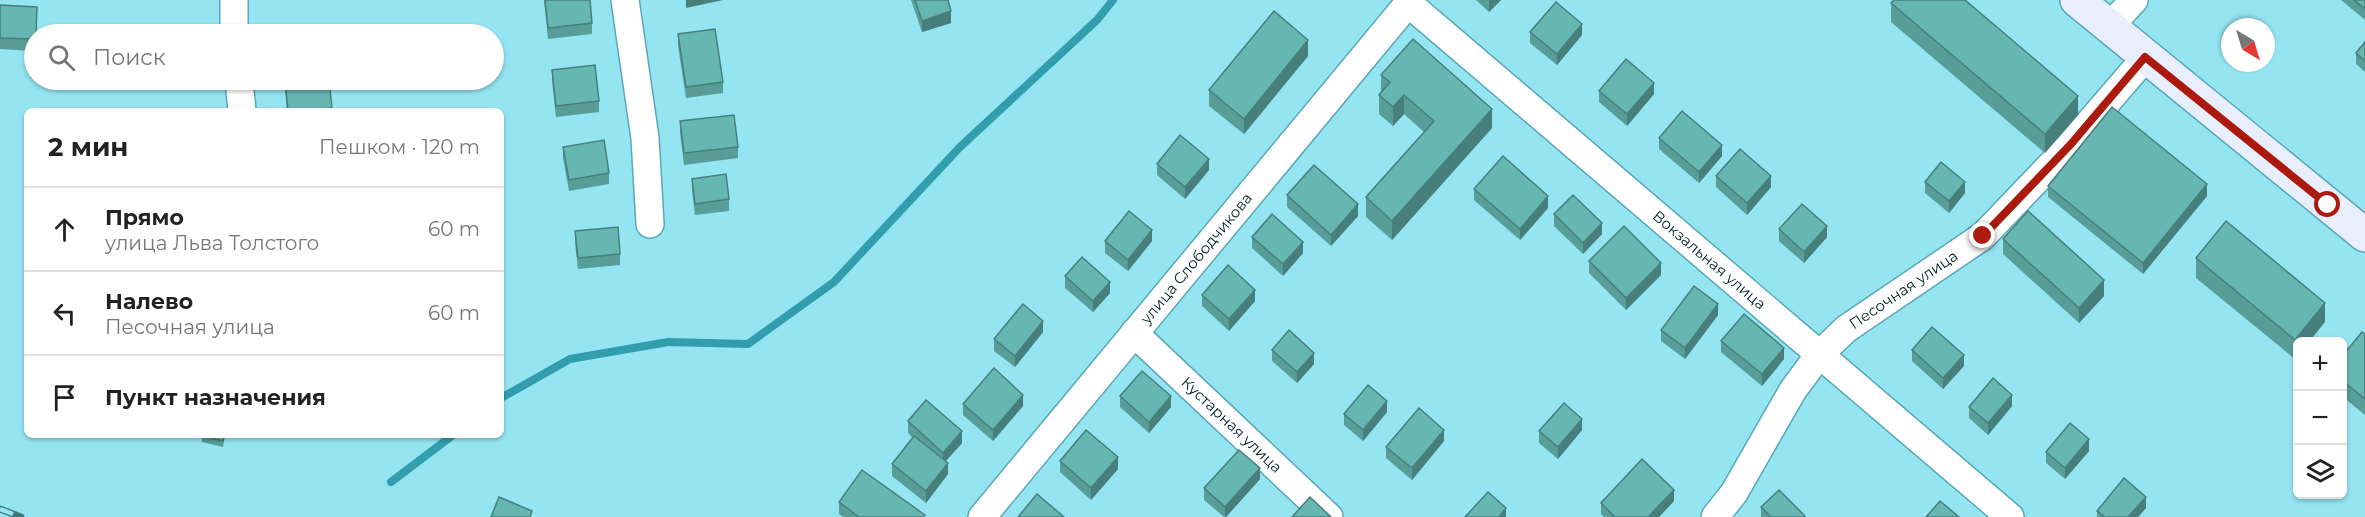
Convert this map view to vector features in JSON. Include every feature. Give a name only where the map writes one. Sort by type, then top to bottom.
[{"type":"main road","points":[[2077,0],[2108,28],[2365,234]]},
{"type":"street","points":[[234,0],[234,24]]},
{"type":"street","points":[[625,0],[645,138],[650,224]]},
{"type":"street","points":[[2108,28],[2134,0]]},
{"type":"street","name":"улица Слободчикова","points":[[982,517],[1410,2]]},
{"type":"street","name":"Вокзальная улица","points":[[1410,2],[1819,356],[2010,517]]},
{"type":"street","name":"Песочная улица","points":[[1715,517],[1734,493],[1793,390],[1819,356],[1846,329],[1983,236],[2071,144],[2145,57]]},
{"type":"street","points":[[240,90],[242,108]]},
{"type":"street","name":"Кустарная улица","points":[[1134,333],[1329,517]]},
{"type":"building","points":[[545,0],[590,0],[592,23],[548,28]]},
{"type":"building","points":[[915,0],[948,0],[951,11],[922,21]]},
{"type":"building","points":[[1894,0],[1965,0],[2078,96],[2045,134],[1891,3]]},
{"type":"building","points":[[2354,0],[2365,0],[2365,9]]},
{"type":"building","points":[[1556,2],[1582,24],[1557,54],[1530,32]]},
{"type":"building","points":[[0,5],[37,7],[36,24],[24,24],[24,39],[0,38]]},
{"type":"building","points":[[1274,11],[1308,40],[1244,119],[1209,90]]},
{"type":"building","points":[[715,29],[723,82],[686,87],[678,34]]},
{"type":"building","points":[[1413,39],[1492,109],[1392,221],[1366,197],[1434,121],[1404,95],[1393,107],[1379,95],[1390,82],[1381,75]]},
{"type":"building","points":[[2365,42],[2365,61],[2356,53]]},
{"type":"building","points":[[1626,59],[1654,83],[1627,114],[1599,91]]},
{"type":"building","points":[[595,65],[599,101],[556,106],[552,70]]},
{"type":"building","points":[[286,90],[330,90],[332,108],[288,108]]},
{"type":"building","points":[[2112,107],[2207,184],[2143,263],[2048,186]]},
{"type":"building","points":[[1682,111],[1722,145],[1699,172],[1659,138]]},
{"type":"building","points":[[734,115],[738,147],[684,153],[680,121]]},
{"type":"building","points":[[1180,135],[1209,159],[1185,187],[1157,164]]},
{"type":"building","points":[[604,140],[609,173],[569,180],[563,147]]},
{"type":"building","points":[[1740,149],[1771,176],[1747,203],[1716,176]]},
{"type":"building","points":[[1503,156],[1548,196],[1520,229],[1474,189]]},
{"type":"building","points":[[1941,162],[1965,182],[1949,201],[1925,182]]},
{"type":"building","points":[[1314,165],[1358,204],[1331,235],[1287,195]]},
{"type":"building","points":[[726,174],[729,199],[695,204],[692,179]]},
{"type":"building","points":[[1573,195],[1602,223],[1583,243],[1554,214]]},
{"type":"building","points":[[1802,204],[1827,226],[1804,252],[1779,229]]},
{"type":"building","points":[[1129,211],[1152,230],[1128,260],[1105,241]]},
{"type":"building","points":[[2028,211],[2104,280],[2079,308],[2003,239]]},
{"type":"building","points":[[1272,214],[1303,242],[1283,264],[1252,237]]},
{"type":"building","points":[[2226,221],[2325,303],[2297,337],[2293,338],[2196,258]]},
{"type":"building","points":[[1624,226],[1661,263],[1626,298],[1589,261]]},
{"type":"building","points":[[618,227],[620,254],[578,258],[575,231]]},
{"type":"building","points":[[1082,257],[1110,282],[1093,301],[1065,276]]},
{"type":"building","points":[[1228,265],[1255,290],[1229,319],[1202,295]]},
{"type":"building","points":[[1694,286],[1718,304],[1685,348],[1661,330]]},
{"type":"building","points":[[1023,304],[1043,321],[1015,356],[994,339]]},
{"type":"building","points":[[1744,314],[1784,348],[1762,374],[1721,341]]},
{"type":"building","points":[[1932,327],[1964,355],[1943,378],[1912,350]]},
{"type":"building","points":[[1289,330],[1314,353],[1297,372],[1272,350]]},
{"type":"building","points":[[2362,332],[2365,334],[2365,399],[2347,384],[2347,350]]},
{"type":"building","points":[[994,368],[1023,395],[993,430],[963,404]]},
{"type":"building","points":[[1142,371],[1171,396],[1149,422],[1120,396]]},
{"type":"building","points":[[1993,378],[2012,395],[1988,423],[1969,407]]},
{"type":"building","points":[[1368,385],[1387,401],[1363,430],[1344,414]]},
{"type":"building","points":[[926,400],[962,431],[943,453],[908,421]]},
{"type":"building","points":[[1564,403],[1582,419],[1558,447],[1539,431]]},
{"type":"building","points":[[1419,408],[1444,430],[1412,468],[1386,447]]},
{"type":"building","points":[[2070,423],[2089,439],[2065,468],[2046,452]]},
{"type":"building","points":[[1086,430],[1118,457],[1091,488],[1060,461]]},
{"type":"building","points":[[914,436],[948,463],[926,491],[892,464]]},
{"type":"building","points":[[1239,450],[1260,468],[1225,507],[1204,488]]},
{"type":"building","points":[[1642,459],[1674,490],[1648,517],[1615,517],[1601,503]]},
{"type":"building","points":[[862,470],[925,515],[923,517],[859,517],[839,502]]},
{"type":"building","points":[[2124,478],[2146,497],[2128,517],[2105,517],[2097,511]]},
{"type":"building","points":[[1779,490],[1804,517],[1771,517],[1761,507]]},
{"type":"building","points":[[1488,492],[1506,508],[1499,517],[1465,517]]},
{"type":"building","points":[[1037,494],[1064,517],[1018,517]]},
{"type":"building","points":[[499,497],[532,511],[530,517],[491,517]]},
{"type":"building","points":[[1310,497],[1331,517],[1292,517]]},
{"type":"building","points":[[1940,501],[1959,517],[1926,517]]},
{"type":"waterway","points":[[504,396],[570,359],[668,342],[748,344],[834,282],[960,147],[1097,20],[1113,0]]},
{"type":"waterway","points":[[391,482],[449,438]]},
{"type":"railway","points":[[0,509],[21,517]]},
{"type":"route","points":[[1983,236],[2071,144],[2145,57],[2328,205]]}]
